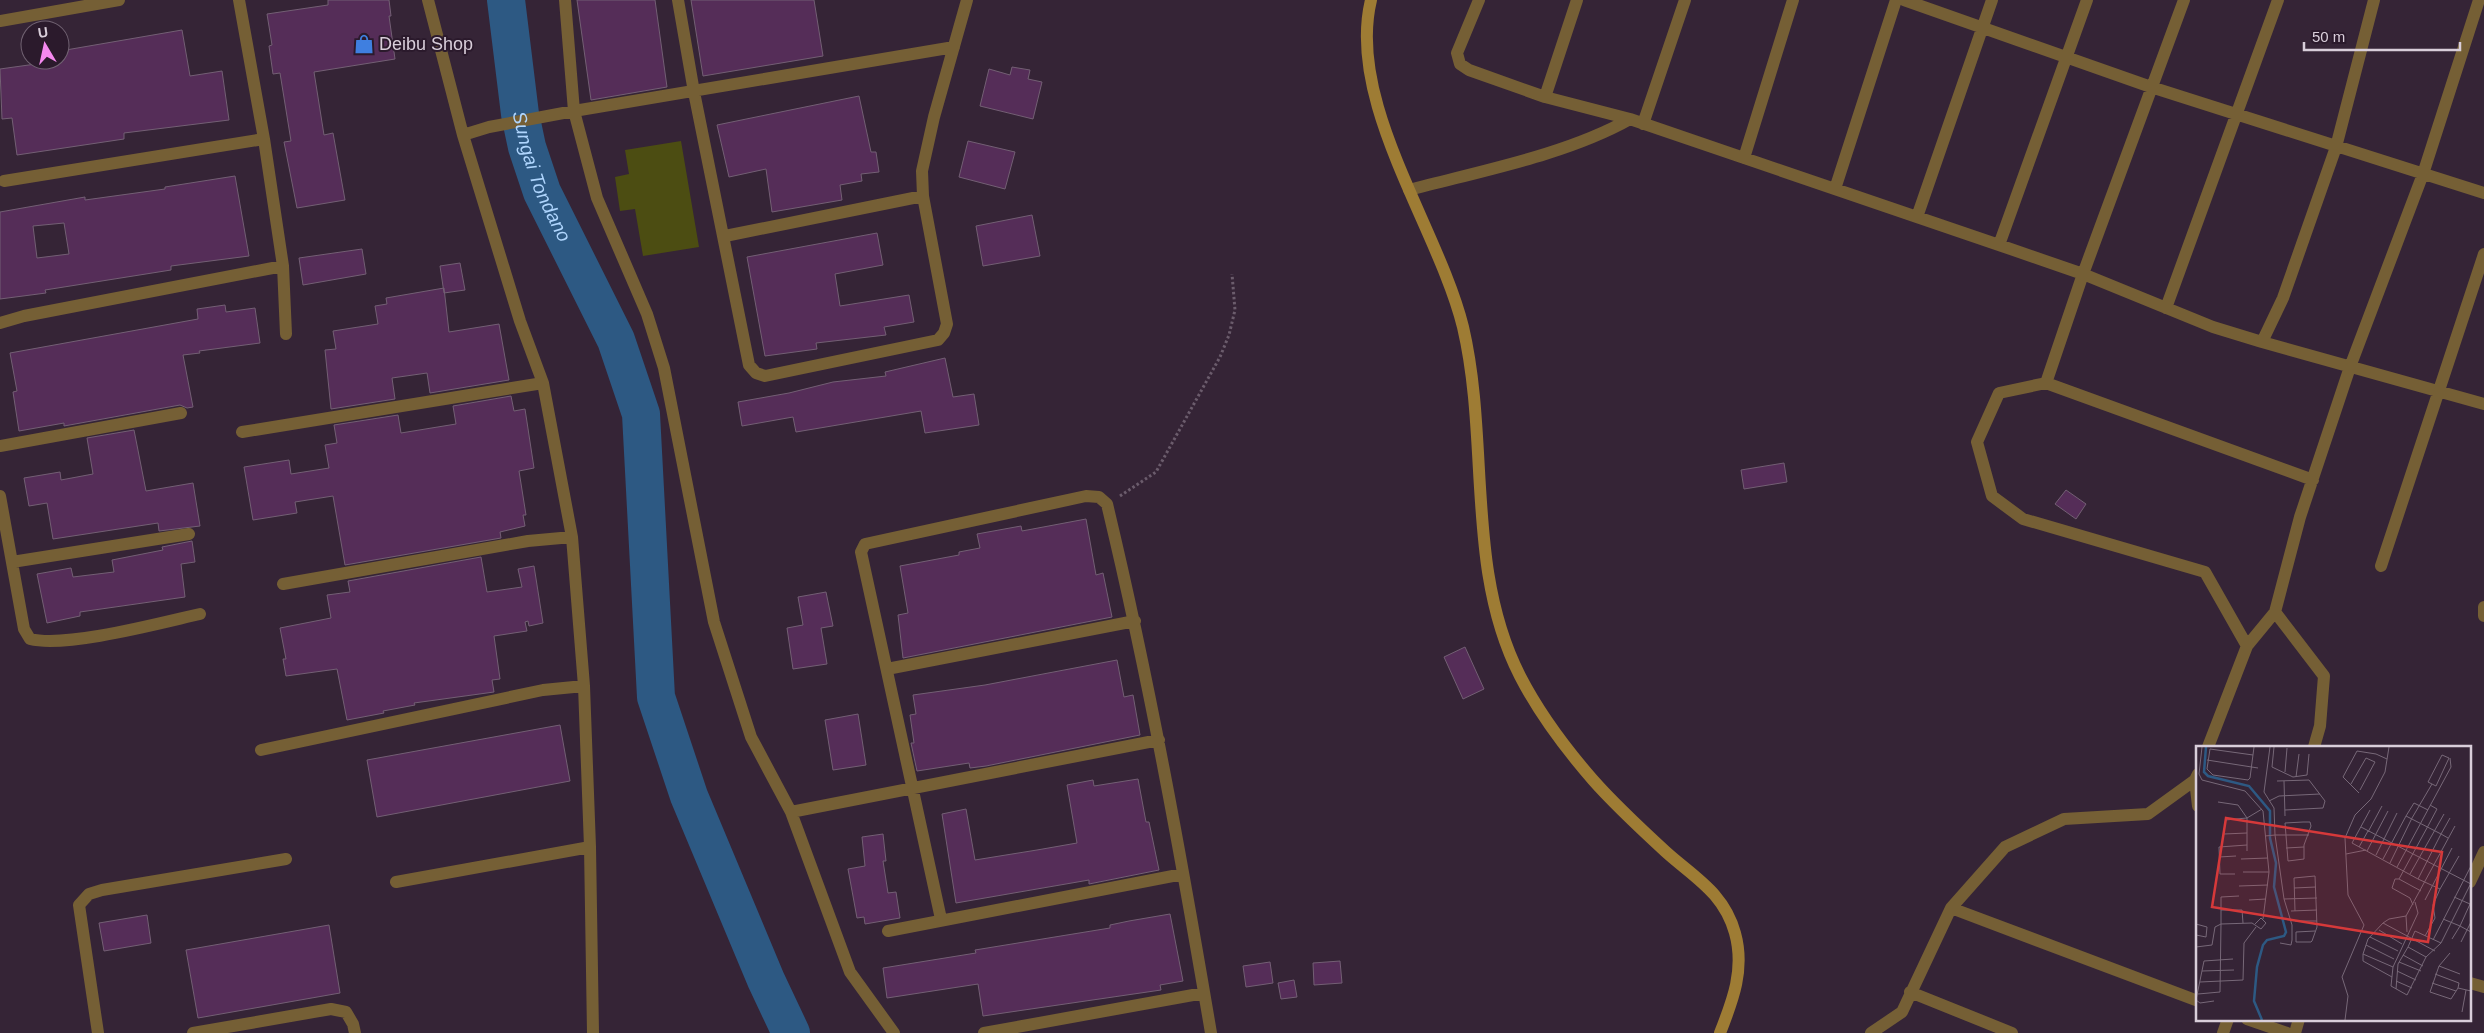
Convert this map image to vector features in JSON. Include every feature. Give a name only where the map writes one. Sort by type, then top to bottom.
[{"type":"main road","points":[[1371,0],[1367,15],[1369,67],[1382,117],[1409,190],[1450,289],[1462,324],[1471,366],[1478,437],[1483,536],[1496,613],[1504,637],[1520,676],[1539,707],[1593,780],[1668,854],[1698,877],[1722,902],[1735,931],[1740,958],[1738,981],[1720,1033]]},
{"type":"street","points":[[0,21],[119,0]]},
{"type":"street","points":[[239,0],[264,139],[283,266],[286,334]]},
{"type":"street","points":[[428,0],[463,136],[520,321],[543,383],[572,537],[584,686],[590,848],[592,1032]]},
{"type":"street","points":[[565,0],[574,111],[597,198],[646,314],[664,368],[714,622],[750,737],[791,812],[850,972],[894,1033]]},
{"type":"street","points":[[678,0],[694,92],[725,236],[749,365],[756,373],[764,376],[938,340],[944,333],[947,324],[922,196],[922,171],[934,117],[967,0]]},
{"type":"street","points":[[1479,0],[1457,52],[1460,64],[1469,70],[1545,97],[1630,119],[2084,274],[2213,327],[2484,404]]},
{"type":"street","points":[[1545,97],[1577,0]]},
{"type":"street","points":[[1643,124],[1685,0]]},
{"type":"street","points":[[1744,158],[1793,0]]},
{"type":"street","points":[[1835,189],[1896,0]]},
{"type":"street","points":[[1904,0],[2151,87],[2484,193]]},
{"type":"street","points":[[1916,217],[1984,28],[1992,0]]},
{"type":"street","points":[[1999,245],[2087,0]]},
{"type":"street","points":[[2046,383],[2151,87],[2184,0]]},
{"type":"street","points":[[2166,308],[2278,0]]},
{"type":"street","points":[[2262,342],[2282,298],[2336,147],[2374,0]]},
{"type":"street","points":[[2208,746],[2247,646],[2275,612],[2313,480],[2350,367],[2423,174],[2478,0]]},
{"type":"street","points":[[463,136],[489,127],[551,114],[694,92],[954,47]]},
{"type":"street","points":[[1409,190],[1503,166],[1595,136],[1630,119]]},
{"type":"street","points":[[4,182],[264,139]]},
{"type":"street","points":[[725,236],[922,196]]},
{"type":"street","points":[[2381,566],[2484,254]]},
{"type":"street","points":[[0,323],[24,316],[283,266]]},
{"type":"street","points":[[242,432],[543,383]]},
{"type":"street","points":[[2247,646],[2205,572],[2023,519],[1992,496],[1978,442],[1999,393],[2046,383],[2313,480]]},
{"type":"street","points":[[0,446],[182,413]]},
{"type":"street","points":[[0,496],[24,629],[30,639],[42,642],[88,636],[148,626],[200,614]]},
{"type":"street","points":[[941,919],[862,552],[865,544],[1086,496],[1099,497],[1107,504],[1135,621],[1160,740],[1211,1033]]},
{"type":"street","points":[[12,562],[189,534]]},
{"type":"street","points":[[283,584],[528,541],[572,537]]},
{"type":"street","points":[[2484,607],[2484,616]]},
{"type":"street","points":[[2275,612],[2324,676],[2320,726],[2314,746]]},
{"type":"street","points":[[887,669],[1135,621]]},
{"type":"street","points":[[261,750],[543,690],[584,686]]},
{"type":"street","points":[[791,812],[1160,740]]},
{"type":"street","points":[[1871,1033],[1902,1012],[1951,908],[2005,847],[2064,819],[2148,814],[2196,777]]},
{"type":"street","points":[[396,882],[590,848]]},
{"type":"street","points":[[2472,878],[2484,852]]},
{"type":"street","points":[[98,1033],[79,905],[89,894],[102,890],[286,859]]},
{"type":"street","points":[[888,931],[941,919],[1184,874]]},
{"type":"street","points":[[1951,908],[2196,1000]]},
{"type":"street","points":[[1910,992],[2012,1033]]},
{"type":"street","points":[[984,1033],[1204,993]]},
{"type":"street","points":[[193,1033],[331,1009],[346,1012],[353,1024],[355,1033]]},
{"type":"street","points":[[2223,1033],[2228,1020]]},
{"type":"street","points":[[2250,1020],[2287,1033]]},
{"type":"street","points":[[2295,1033],[2299,1020]]},
{"type":"path","points":[[1107,504],[1156,472],[1212,372],[1229,335],[1235,310],[1232,274]]},
{"type":"shaded area","points":[[681,141],[699,247],[643,256],[635,209],[620,211],[615,177],[629,174],[625,150]]},
{"type":"building","points":[[328,0],[389,0],[391,16],[389,16],[395,59],[314,72],[324,135],[333,133],[345,200],[297,208],[284,142],[291,141],[280,73],[273,74],[269,46],[272,45],[267,14],[328,5]]},
{"type":"building","points":[[577,0],[655,0],[667,87],[591,100]]},
{"type":"building","points":[[691,0],[814,0],[823,56],[703,76]]},
{"type":"building","points":[[182,30],[190,76],[222,71],[229,120],[124,133],[124,139],[17,155],[12,118],[2,119],[0,69],[20,66],[20,70],[70,70],[70,49]]},
{"type":"building","points":[[1012,67],[1030,70],[1028,79],[1042,82],[1033,119],[980,106],[989,69],[1010,75]]},
{"type":"building","points":[[859,96],[871,152],[876,152],[879,172],[861,174],[862,181],[840,185],[842,200],[772,212],[766,169],[729,177],[717,125]]},
{"type":"building","points":[[968,141],[1015,152],[1005,189],[959,177]]},
{"type":"building","points":[[235,176],[249,256],[171,266],[171,270],[45,290],[46,293],[0,299],[0,212],[85,197],[85,200],[165,189],[165,187]],"holes":[[[64,223],[69,254],[37,258],[33,226]]]},
{"type":"building","points":[[1032,215],[1040,256],[983,266],[976,226]]},
{"type":"building","points":[[877,233],[883,265],[835,274],[840,306],[909,295],[914,322],[884,327],[886,335],[816,343],[817,349],[765,356],[747,257]]},
{"type":"building","points":[[362,249],[366,274],[303,285],[299,258]]},
{"type":"building","points":[[460,263],[465,290],[444,293],[440,266]]},
{"type":"building","points":[[444,288],[449,332],[499,324],[509,380],[430,393],[427,373],[392,378],[395,399],[331,409],[325,350],[336,349],[333,331],[378,324],[375,306],[387,304],[386,298]]},
{"type":"building","points":[[225,305],[226,312],[255,308],[260,343],[183,355],[193,407],[187,408],[180,405],[64,426],[64,423],[19,431],[13,392],[17,391],[10,353],[198,319],[197,309]]},
{"type":"building","points":[[945,358],[953,397],[974,394],[979,425],[925,433],[921,411],[796,432],[793,417],[742,426],[738,402],[789,393],[833,382],[886,376],[885,372]]},
{"type":"building","points":[[511,396],[514,411],[525,409],[534,468],[519,471],[526,515],[523,515],[525,526],[500,532],[501,538],[345,565],[333,496],[295,502],[297,513],[253,520],[244,467],[289,460],[291,474],[329,468],[325,445],[337,443],[334,425],[398,415],[401,433],[456,424],[453,406]]},
{"type":"building","points":[[134,430],[146,491],[193,483],[200,526],[159,531],[158,523],[53,539],[47,503],[29,506],[24,478],[60,472],[61,480],[93,474],[87,438]]},
{"type":"building","points":[[1784,463],[1787,482],[1744,489],[1741,470]]},
{"type":"building","points":[[2066,490],[2086,504],[2076,519],[2055,504]]},
{"type":"building","points":[[1086,519],[1096,575],[1103,573],[1112,617],[903,658],[898,615],[908,613],[900,566],[959,555],[959,552],[980,548],[977,534],[1021,526],[1022,531]]},
{"type":"building","points":[[192,541],[195,562],[181,564],[185,597],[80,612],[80,616],[47,623],[37,574],[71,568],[73,577],[114,572],[112,560],[163,550],[162,547]]},
{"type":"building","points":[[481,557],[487,592],[522,587],[518,569],[534,566],[543,623],[529,626],[528,621],[525,622],[527,631],[494,636],[500,679],[492,680],[494,692],[414,703],[415,705],[383,711],[384,713],[347,720],[337,669],[286,676],[283,659],[286,659],[280,628],[331,618],[327,595],[350,592],[348,581]]},
{"type":"building","points":[[826,592],[833,626],[821,628],[827,664],[793,669],[787,628],[803,625],[798,597]]},
{"type":"building","points":[[1465,647],[1484,689],[1463,699],[1444,657]]},
{"type":"building","points":[[1117,660],[1124,697],[1133,695],[1140,735],[986,766],[970,768],[969,763],[917,771],[911,743],[914,743],[910,715],[916,714],[913,695],[985,685]]},
{"type":"building","points":[[858,714],[866,765],[833,770],[825,720]]},
{"type":"building","points":[[560,725],[570,781],[377,817],[367,760]]},
{"type":"building","points":[[1138,779],[1146,822],[1149,822],[1159,870],[1089,884],[1089,880],[956,903],[942,814],[966,809],[975,860],[1077,843],[1067,785],[1093,780],[1094,786]]},
{"type":"building","points":[[883,834],[886,861],[883,861],[888,893],[896,892],[900,918],[865,924],[864,917],[857,918],[848,869],[865,866],[862,837]]},
{"type":"building","points":[[1170,914],[1183,981],[1160,985],[1161,990],[983,1016],[978,984],[887,998],[883,968],[976,953],[975,950],[1110,928],[1110,925]]},
{"type":"building","points":[[147,915],[151,943],[104,951],[99,923]]},
{"type":"building","points":[[329,925],[340,993],[198,1018],[186,950]]},
{"type":"building","points":[[1340,961],[1342,983],[1314,985],[1313,963]]},
{"type":"building","points":[[1270,962],[1273,983],[1246,987],[1243,966]]},
{"type":"building","points":[[1294,980],[1297,997],[1281,999],[1278,983]]},
{"type":"waterway","name":"Sungai Tondano","points":[[506,0],[520,114],[527,147],[542,192],[616,340],[641,414],[656,697],[689,796],[766,980],[791,1033]]},
{"type":"place","name":"Deibu Shop","points":[[364,44]]}]
